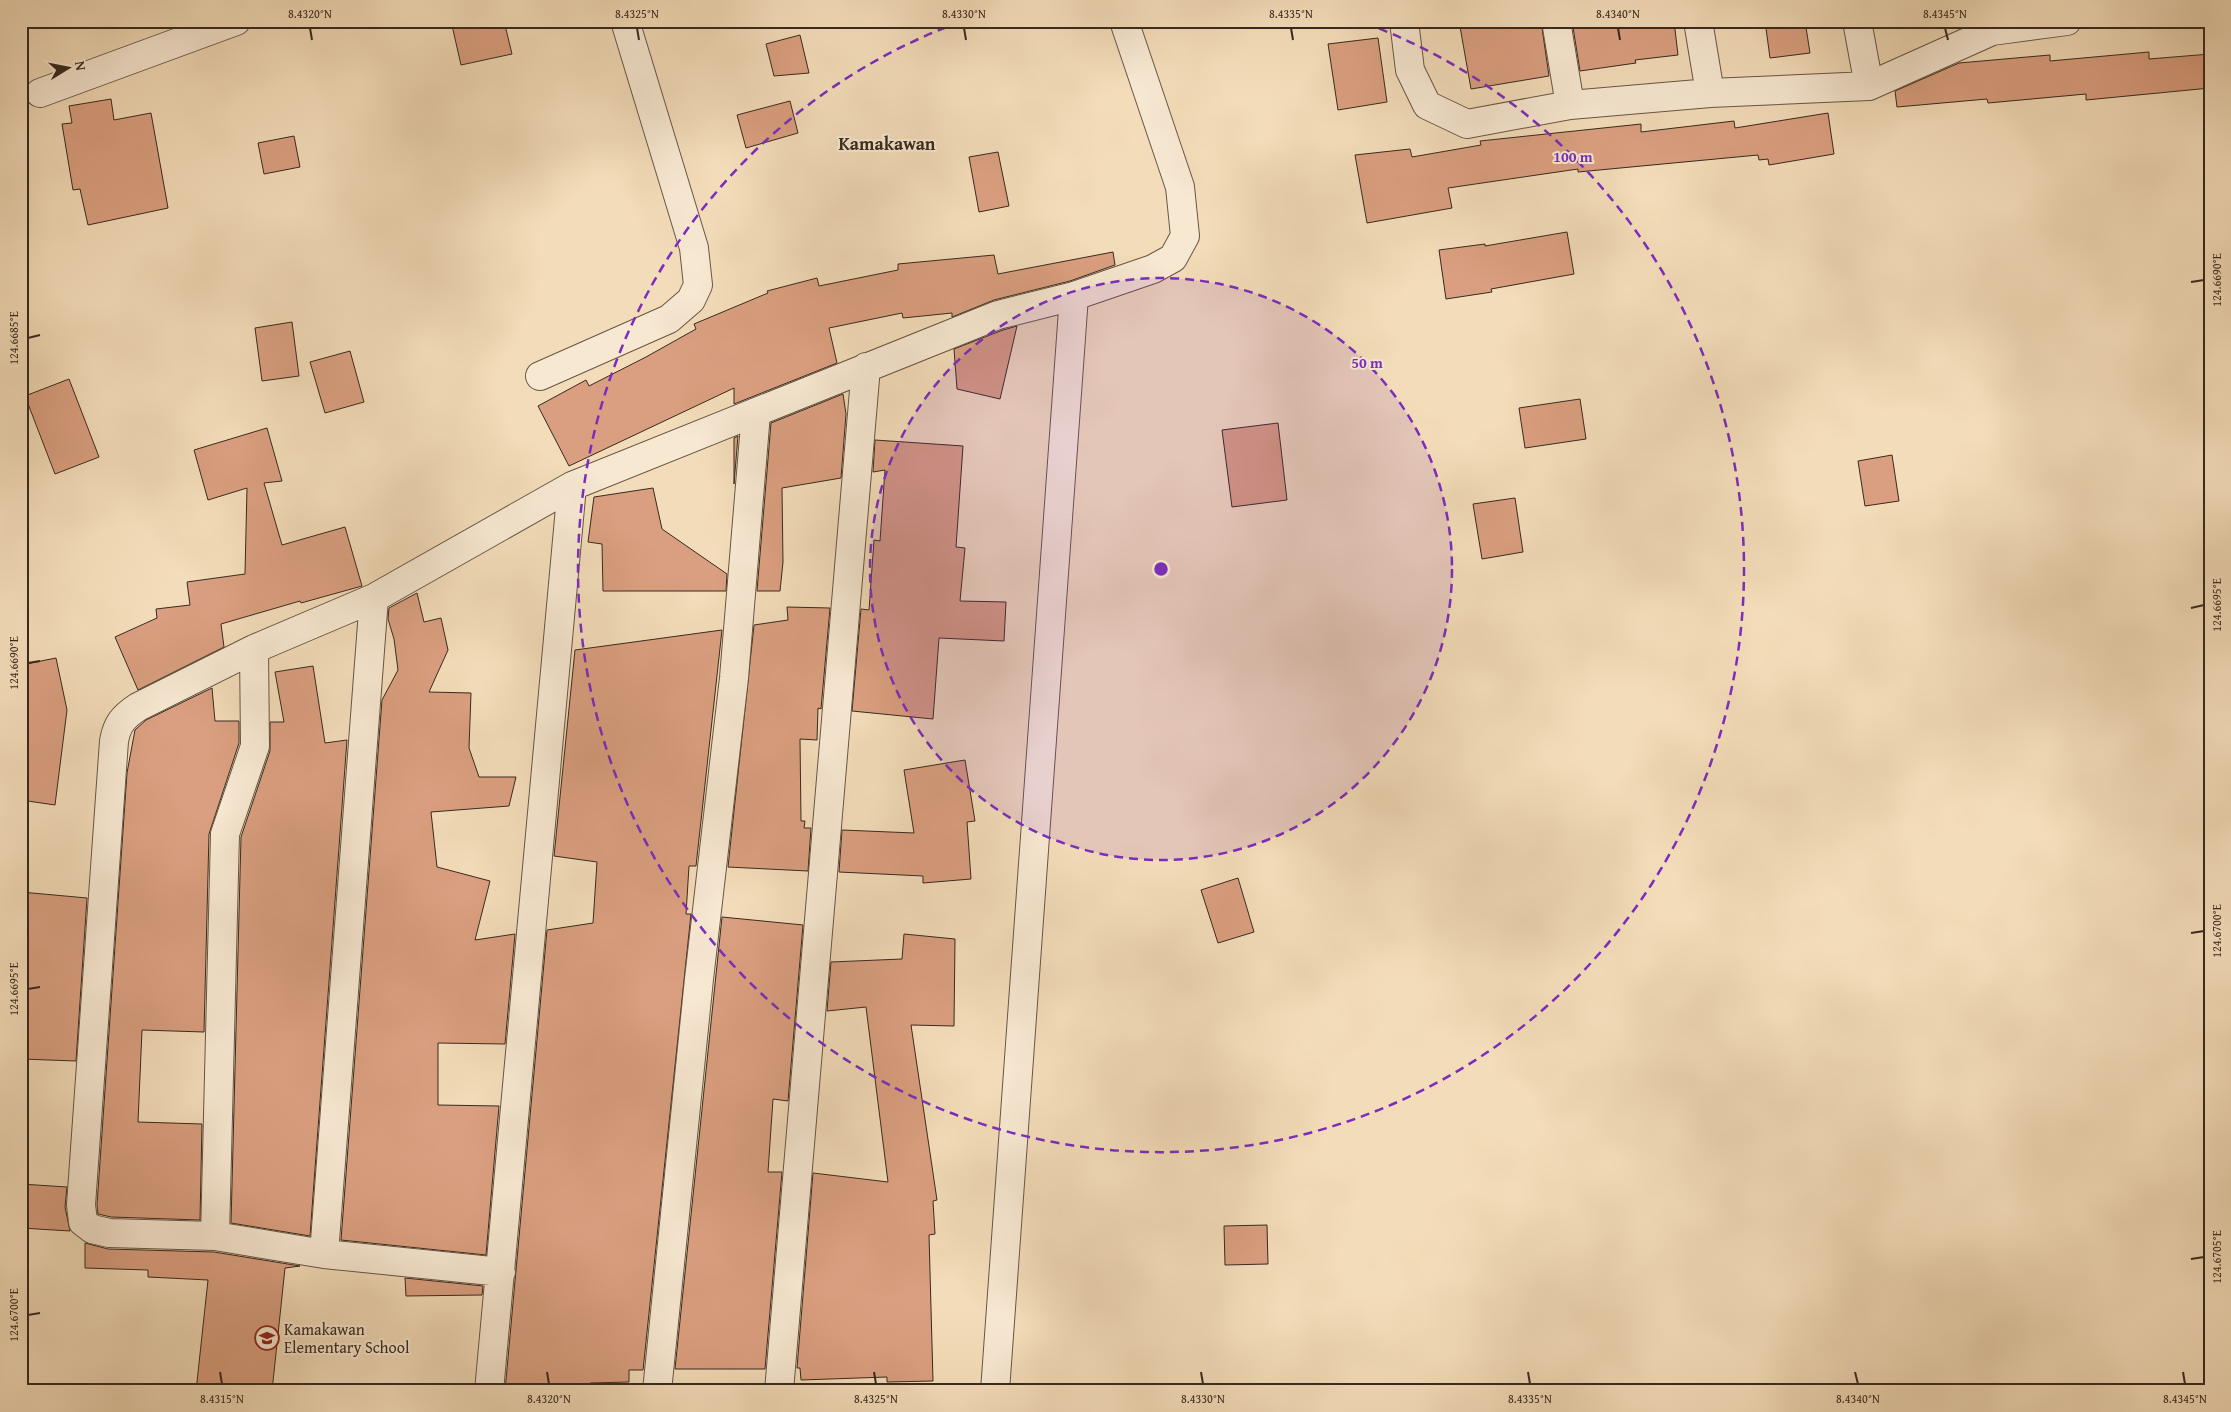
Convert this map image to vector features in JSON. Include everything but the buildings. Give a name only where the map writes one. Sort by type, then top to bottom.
[{"type":"street","points":[[40,93],[236,21]]},
{"type":"street","points":[[540,376],[669,319],[691,300],[698,285],[694,248],[625,21]]},
{"type":"street","points":[[501,1272],[324,1254],[214,1236],[109,1233],[92,1229],[83,1222],[81,1205],[114,741],[117,726],[122,718],[138,707],[254,649],[374,598],[572,486],[998,315],[1074,296],[1153,269],[1173,258],[1185,236],[1180,186],[1124,21]]},
{"type":"street","points":[[1404,21],[1410,70],[1426,105],[1466,124],[1570,105],[1710,93],[1870,86],[1992,31],[2067,21]]},
{"type":"street","points":[[1556,21],[1570,105]]},
{"type":"street","points":[[1698,21],[1710,93]]},
{"type":"street","points":[[1857,21],[1870,86]]},
{"type":"street","points":[[995,1391],[1074,296]]},
{"type":"street","points":[[778,1391],[866,367]]},
{"type":"street","points":[[658,1391],[699,979],[734,678],[756,413]]},
{"type":"street","points":[[488,1391],[501,1272],[572,486]]},
{"type":"street","points":[[324,1254],[374,598]]},
{"type":"street","points":[[214,1236],[226,834],[255,746],[254,649]]},
{"type":"place","name":"Kamakawan Elementary School","points":[[267,1338]]},
{"type":"district","name":"Kamakawan","points":[[887,143]]}]
